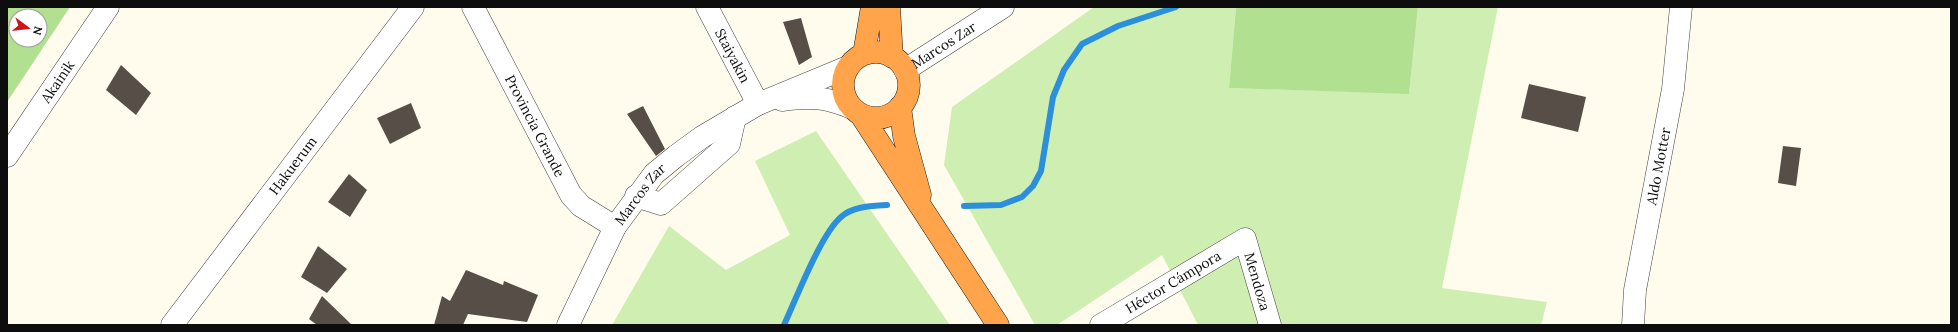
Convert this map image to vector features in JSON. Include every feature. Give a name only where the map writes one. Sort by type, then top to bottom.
[{"type":"highway","points":[[872,7],[856,61],[843,84],[844,93],[892,165],[928,214],[998,325]]},
{"type":"highway","points":[[857,111],[872,118],[882,118],[892,114],[900,107],[908,89],[908,80],[898,64],[889,7]]},
{"type":"highway","points":[[856,61],[878,53],[898,64]]},
{"type":"highway","points":[[900,107],[904,136],[928,214]]},
{"type":"street","name":"Akainik","points":[[7,156],[108,7]]},
{"type":"street","name":"Hakuerum","points":[[172,325],[413,7]]},
{"type":"street","name":"Provincia Grande","points":[[473,7],[571,195],[581,206],[615,227]]},
{"type":"street","name":"Staiyakin","points":[[707,7],[758,104]]},
{"type":"street","name":"Marcos Zar","points":[[898,64],[1003,7]]},
{"type":"street","name":"Aldo Motter","points":[[1633,325],[1635,290],[1672,89],[1681,7]]},
{"type":"street","name":"Marcos Zar","points":[[568,325],[615,227],[636,196],[654,174],[676,156],[735,117],[758,104],[856,61]]},
{"type":"street","name":"Marcos Zar","points":[[758,104],[806,97],[832,100],[857,111]]},
{"type":"street","name":"Héctor Cámpora","points":[[1101,325],[1244,239]]},
{"type":"street","name":"Mendoza","points":[[1244,239],[1270,325]]},
{"type":"green space","points":[[7,7],[70,7],[48,40],[48,8],[8,8],[8,48],[43,48],[7,102]]},
{"type":"green space","points":[[1094,7],[1236,7],[1229,88],[1409,93],[1418,7],[1498,7],[1442,288],[1547,302],[1541,325],[1198,325],[1162,255],[1057,325],[1035,325],[944,165],[952,107]]},
{"type":"green space","points":[[1236,7],[1418,7],[1409,94],[1229,88]]},
{"type":"green space","points":[[816,131],[950,325],[612,325],[669,226],[726,270],[790,235],[755,161]]},
{"type":"building","points":[[801,18],[812,57],[799,65],[783,22]]},
{"type":"building","points":[[121,65],[151,93],[136,115],[106,90]]},
{"type":"building","points":[[1529,84],[1586,97],[1578,132],[1521,118]]},
{"type":"building","points":[[411,103],[421,128],[390,144],[377,118]]},
{"type":"building","points":[[643,106],[665,149],[656,156],[627,114]]},
{"type":"building","points":[[1783,146],[1801,148],[1796,186],[1778,183]]},
{"type":"building","points":[[349,174],[367,190],[350,217],[328,202]]},
{"type":"building","points":[[318,246],[347,269],[327,293],[301,277]]},
{"type":"building","points":[[466,270],[503,285],[504,281],[538,295],[527,322],[468,314],[463,325],[434,325],[442,296],[450,301]]},
{"type":"building","points":[[322,296],[352,325],[317,325],[309,319]]},
{"type":"waterway","points":[[964,206],[1001,205],[1022,197],[1033,186],[1041,171],[1053,97],[1064,70],[1082,44],[1118,26],[1176,7]]},
{"type":"waterway","points":[[784,325],[817,252],[833,225],[846,213],[851,211],[863,207],[887,205]]}]
